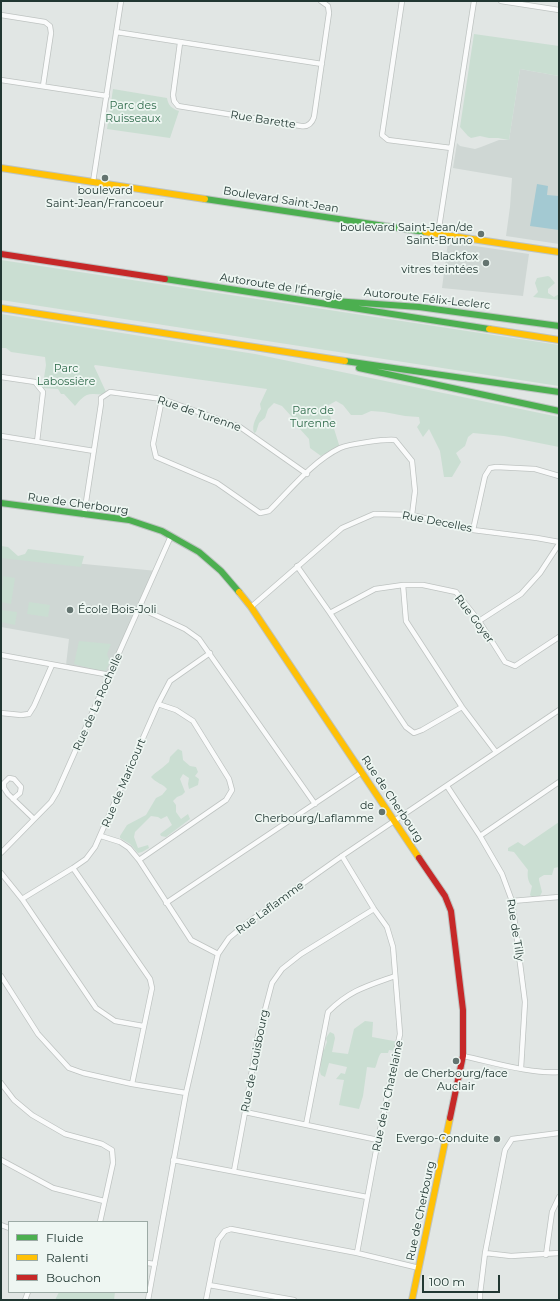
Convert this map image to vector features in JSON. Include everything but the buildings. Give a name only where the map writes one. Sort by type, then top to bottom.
[{"type":"main road","name":"Boulevard Saint-Jean","points":[[1,168],[559,252]]},
{"type":"main road","name":"Autoroute de l'Énergie","points":[[1,254],[559,340]]},
{"type":"main road","name":"Autoroute Félix-Leclerc","points":[[293,299],[382,303],[489,315],[559,326]]},
{"type":"main road","points":[[1,308],[305,356],[559,392]]},
{"type":"main road","points":[[305,356],[559,411]]},
{"type":"main road","points":[[536,406],[559,408]]},
{"type":"main road","name":"Rue de Cherbourg","points":[[1,503],[129,520],[171,536],[199,552],[221,571],[251,607],[445,896],[451,911],[463,1010],[463,1056],[412,1300]]},
{"type":"street","points":[[93,182],[121,1]]},
{"type":"street","name":"Rue Barette","points":[[180,42],[173,95],[174,101],[177,105],[182,108],[301,126],[308,125],[313,119],[329,11],[326,4],[321,1]]},
{"type":"street","points":[[402,1],[382,135],[388,140],[451,148]]},
{"type":"street","points":[[438,234],[474,1]]},
{"type":"street","points":[[501,1],[559,10]]},
{"type":"street","points":[[1,15],[45,22],[50,26],[51,33],[43,86]]},
{"type":"street","points":[[116,32],[322,64]]},
{"type":"street","points":[[1,80],[107,96]]},
{"type":"street","points":[[1,377],[35,382],[43,392],[36,442]]},
{"type":"street","name":"Rue de Turenne","points":[[84,515],[101,398],[110,392],[162,399],[240,427],[306,474]]},
{"type":"street","points":[[162,399],[153,444],[156,457],[217,483],[260,513],[269,511],[315,464],[341,447],[386,439],[395,440],[412,461],[415,491],[412,515]]},
{"type":"street","points":[[1,436],[94,451]]},
{"type":"street","points":[[473,530],[485,476],[490,468],[534,469],[559,476]]},
{"type":"street","name":"Rue Decelles","points":[[251,607],[342,528],[374,514],[412,515],[473,530],[537,538],[559,543]]},
{"type":"street","name":"Rue de La Rochelle","points":[[1,853],[51,802],[57,792],[171,536]]},
{"type":"street","points":[[479,621],[521,594],[540,573],[559,543]]},
{"type":"street","points":[[297,566],[406,727],[414,733],[462,707]]},
{"type":"street","points":[[403,585],[406,621],[462,707],[496,752]]},
{"type":"street","name":"Rue Goyer","points":[[330,613],[375,589],[403,585],[424,585],[456,592],[479,621],[505,662],[515,666],[559,638]]},
{"type":"street","points":[[140,608],[185,629],[199,640],[210,653],[315,804]]},
{"type":"street","name":"Rue de Maricourt","points":[[22,899],[86,859],[101,836],[158,704],[170,681],[210,653]]},
{"type":"street","points":[[1,655],[110,674]]},
{"type":"street","points":[[1,713],[21,715],[29,714],[52,665]]},
{"type":"street","points":[[139,860],[226,800],[232,790],[229,779],[193,721],[176,710],[158,704]]},
{"type":"street","name":"Rue Laflamme","points":[[148,1300],[186,1093],[218,954],[229,938],[247,923],[342,856],[559,710]]},
{"type":"street","points":[[166,903],[362,772]]},
{"type":"street","points":[[14,798],[20,793],[21,787],[14,779],[9,778],[4,783],[4,788],[34,819]]},
{"type":"street","points":[[480,836],[559,782]]},
{"type":"street","name":"Rue de Tilly","points":[[447,786],[480,836],[502,874],[512,901],[525,1002],[521,1068]]},
{"type":"street","points":[[101,836],[120,842],[129,848],[139,860],[191,940],[218,954]]},
{"type":"street","name":"Rue de la Chatelaine","points":[[342,856],[374,909],[387,926],[393,947],[400,1034],[357,1253]]},
{"type":"street","points":[[73,868],[150,979],[152,988],[132,1084]]},
{"type":"street","points":[[1,873],[22,899],[96,1008],[115,1021],[143,1026]]},
{"type":"street","points":[[512,901],[559,897]]},
{"type":"street","name":"Rue de Louisbourg","points":[[234,1171],[257,1040],[272,983],[282,969],[301,954],[374,909]]},
{"type":"street","points":[[1,976],[38,1034],[69,1068],[83,1073],[132,1084],[186,1093]]},
{"type":"street","points":[[306,1125],[328,1012],[340,1000],[361,988],[395,976]]},
{"type":"street","points":[[463,1056],[521,1068],[559,1072]]},
{"type":"street","points":[[1,1083],[14,1100],[32,1115],[65,1134],[102,1144],[112,1150],[113,1163],[100,1221]]},
{"type":"street","points":[[245,1112],[378,1140]]},
{"type":"street","points":[[480,1300],[485,1253],[505,1150],[512,1139],[559,1133]]},
{"type":"street","points":[[1,1160],[53,1188],[104,1201]]},
{"type":"street","points":[[174,1160],[367,1196]]},
{"type":"street","points":[[546,1255],[552,1212],[559,1196]]},
{"type":"street","points":[[206,1300],[218,1240],[225,1231],[231,1229],[357,1253],[419,1268]]},
{"type":"street","points":[[485,1253],[511,1256],[559,1253]]},
{"type":"street","points":[[148,1263],[154,1264]]},
{"type":"street","points":[[209,1284],[294,1300]]},
{"type":"shaded area","points":[[520,69],[559,76],[559,244],[506,236],[512,178],[453,168],[457,143],[460,146],[475,149],[499,140],[509,140]]},
{"type":"shaded area","points":[[448,242],[529,254],[523,296],[442,288]]},
{"type":"shaded area","name":"École Bois-Joli","points":[[1,556],[157,571],[110,675],[66,665],[69,639],[1,627]]},
{"type":"green space","points":[[474,34],[559,46],[559,76],[520,69],[509,140],[480,136],[471,138],[460,127]]},
{"type":"green space","name":"Parc des Ruisseaux","points":[[113,89],[167,98],[168,103],[174,109],[179,111],[170,138],[107,129]]},
{"type":"green space","points":[[1,260],[559,345],[559,386],[1,300]]},
{"type":"green space","points":[[548,276],[555,283],[548,289],[548,293],[554,297],[559,294],[559,300],[533,297],[538,292],[535,283],[537,278]]},
{"type":"green space","points":[[1,314],[255,354],[559,417],[559,447],[504,436],[473,433],[468,437],[465,446],[456,453],[461,462],[452,477],[444,477],[440,451],[429,429],[423,437],[417,427],[420,423],[419,417],[371,411],[362,415],[351,415],[343,405],[336,401],[327,406],[340,448],[326,457],[324,454],[321,456],[310,448],[309,439],[292,417],[282,406],[274,403],[268,409],[265,418],[259,423],[256,432],[254,433],[254,424],[261,409],[260,404],[267,389],[95,365],[94,366],[107,394],[88,395],[83,397],[75,406],[64,394],[61,394],[58,389],[40,388],[37,384],[43,384],[46,365],[45,357],[11,352],[6,348],[1,348]]},
{"type":"green space","points":[[1,546],[8,547],[18,556],[25,554],[28,549],[84,556],[81,567],[1,558]]},
{"type":"green space","points":[[3,576],[15,578],[11,604],[1,602]]},
{"type":"green space","points":[[29,602],[50,605],[48,617],[27,614]]},
{"type":"green space","points":[[1,610],[17,612],[15,625],[1,622]]},
{"type":"green space","points":[[79,641],[111,644],[107,654],[110,662],[105,672],[74,664]]},
{"type":"green space","points":[[178,749],[182,751],[183,760],[190,766],[196,767],[198,772],[195,776],[199,779],[198,785],[189,789],[189,778],[183,774],[180,779],[185,792],[173,801],[176,805],[176,812],[181,819],[188,814],[190,819],[166,837],[161,836],[160,834],[172,825],[167,816],[161,819],[151,816],[135,832],[134,837],[138,848],[148,845],[149,848],[138,853],[130,844],[120,838],[120,836],[127,825],[146,815],[156,798],[162,795],[167,789],[151,777],[169,762],[170,757]]},
{"type":"green space","points":[[559,822],[559,867],[554,868],[552,875],[544,875],[539,878],[542,892],[540,896],[533,898],[530,895],[532,886],[528,879],[528,870],[514,852],[508,851],[508,848],[518,842],[524,846]]},
{"type":"green space","points":[[365,1021],[373,1022],[372,1037],[399,1042],[397,1051],[389,1050],[388,1053],[381,1053],[375,1068],[367,1067],[363,1096],[359,1109],[339,1105],[344,1080],[336,1079],[341,1073],[345,1074],[347,1067],[329,1063],[325,1077],[321,1075],[321,1062],[318,1061],[321,1049],[324,1050],[327,1042],[326,1038],[330,1032],[334,1034],[335,1038],[332,1052],[348,1054],[354,1029]]},
{"type":"green space","points":[[58,1293],[115,1293],[114,1300],[55,1300]]},
{"type":"water","points":[[537,184],[548,186],[547,195],[559,196],[559,230],[530,226]]},
{"type":"traffic: fast","points":[[205,199],[425,232]]},
{"type":"traffic: fast","points":[[165,279],[489,329]]},
{"type":"traffic: fast","points":[[334,301],[419,307],[559,326]]},
{"type":"traffic: fast","points":[[345,361],[559,392]]},
{"type":"traffic: fast","points":[[359,368],[559,411]]},
{"type":"traffic: fast","points":[[1,503],[129,520],[162,531],[199,552],[221,571],[239,592]]},
{"type":"traffic: slow","points":[[1,168],[205,199]]},
{"type":"traffic: slow","points":[[425,232],[559,252]]},
{"type":"traffic: slow","points":[[1,308],[345,361]]},
{"type":"traffic: slow","points":[[489,329],[559,340]]},
{"type":"traffic: slow","points":[[239,592],[251,607],[419,858]]},
{"type":"traffic: slow","points":[[412,1300],[450,1118]]},
{"type":"traffic: jam","points":[[1,254],[165,279]]},
{"type":"traffic: jam","points":[[419,858],[445,896],[451,911],[463,1010],[463,1056],[450,1118]]},
{"type":"place","name":"boulevard Saint-Jean/Francoeur","points":[[105,178]]},
{"type":"place","name":"boulevard Saint-Jean/de Saint-Bruno","points":[[481,234]]},
{"type":"place","name":"Blackfox vitres teintées","points":[[486,263]]},
{"type":"place","name":"École Bois-Joli","points":[[70,610]]},
{"type":"place","name":"de Cherbourg/Laflamme","points":[[382,812]]},
{"type":"place","name":"de Cherbourg/face Auclair","points":[[456,1061]]},
{"type":"place","name":"Evergo-Conduite","points":[[497,1139]]},
{"type":"park label","name":"Parc Labossière","points":[[66,375]]},
{"type":"park label","name":"Parc de Turenne","points":[[313,417]]}]
